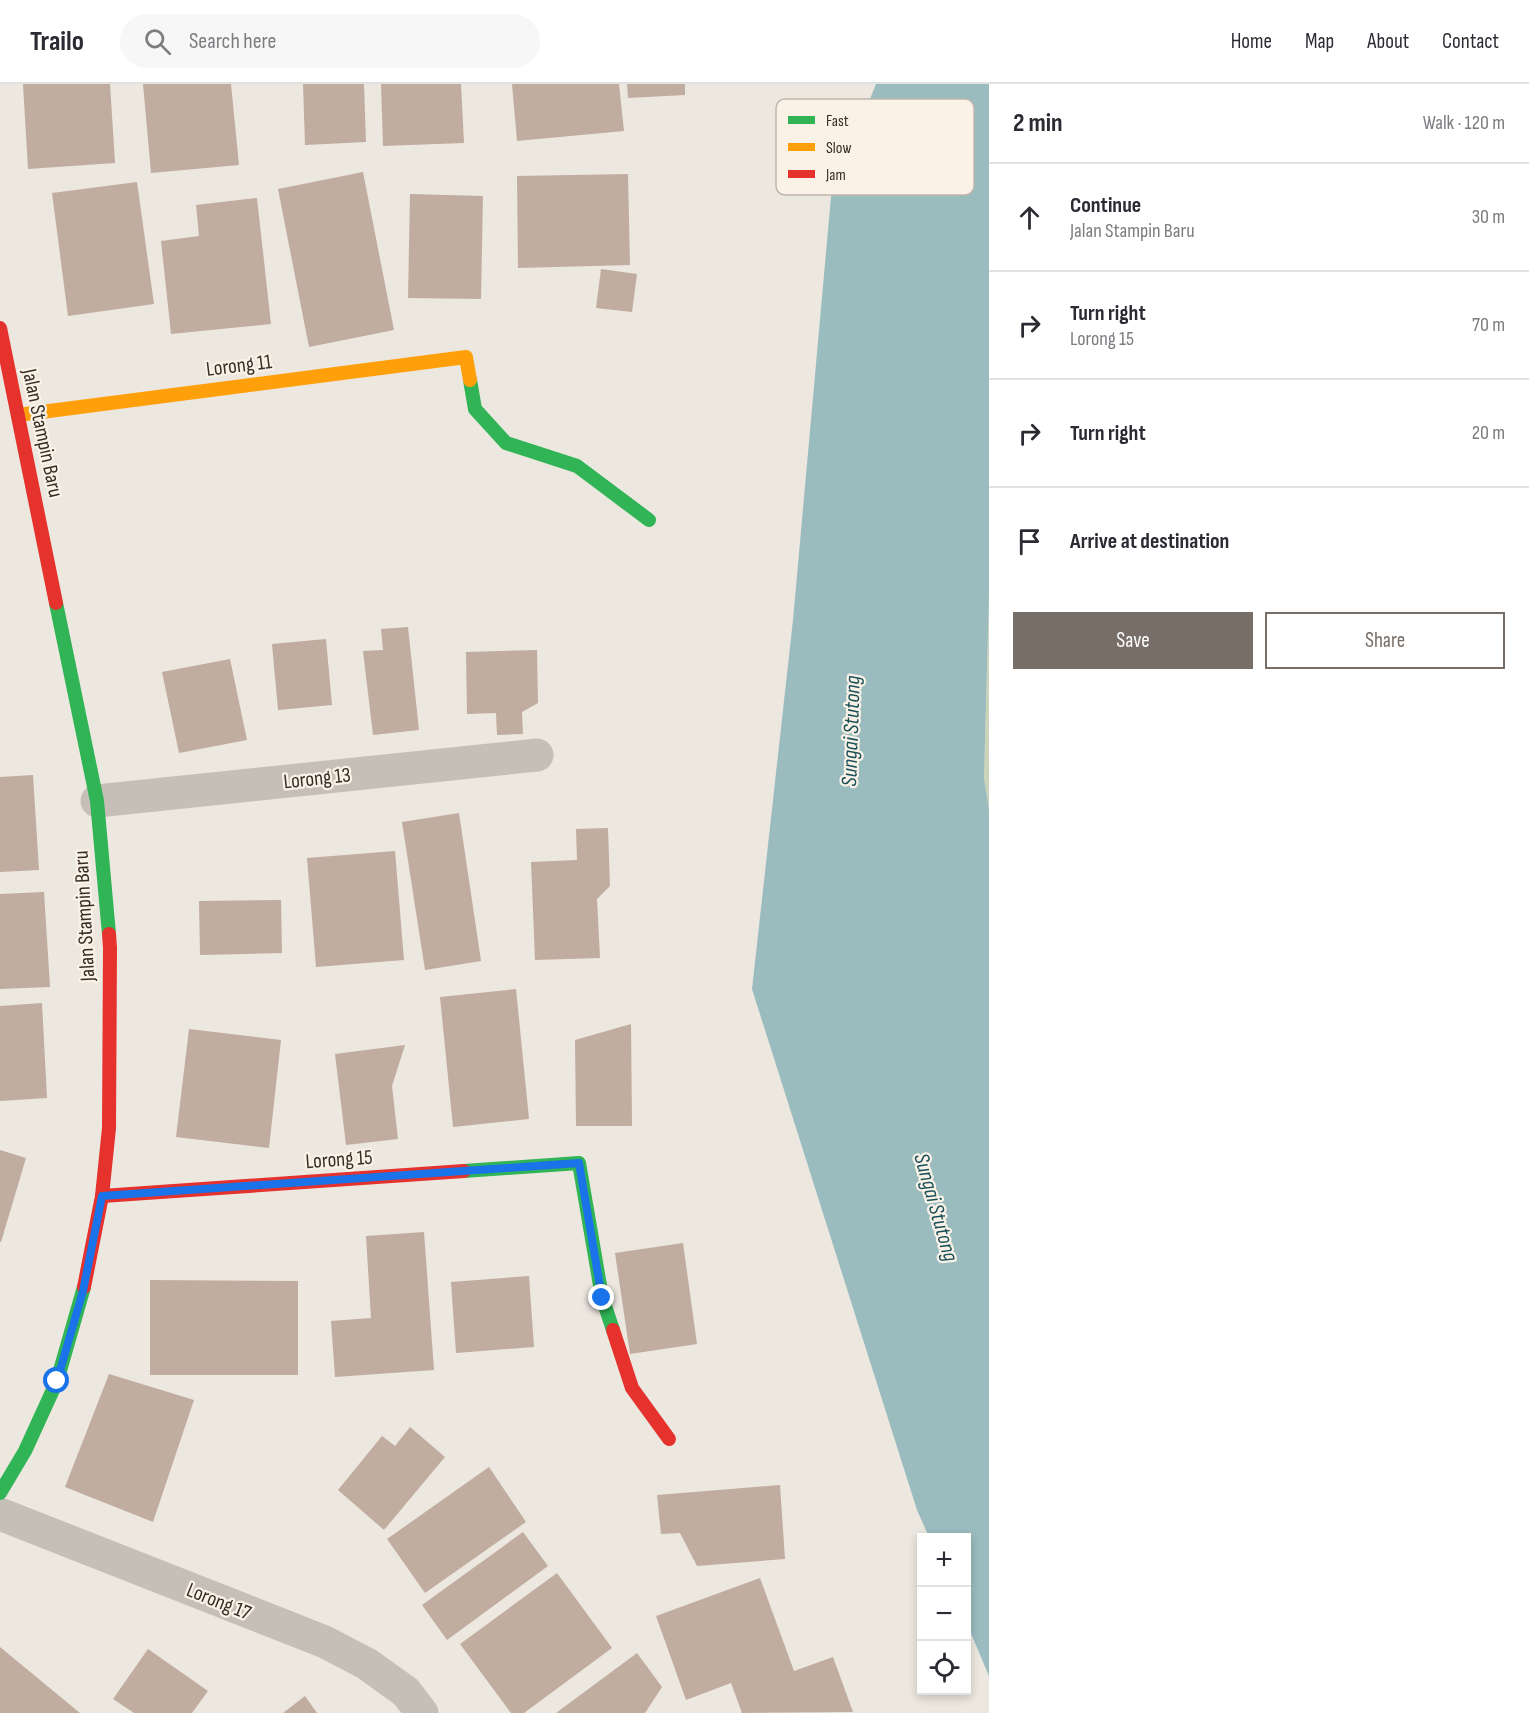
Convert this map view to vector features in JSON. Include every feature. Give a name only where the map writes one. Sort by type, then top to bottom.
[{"type":"street","name":"Jalan Stampin Baru","points":[[0,328],[97,801],[110,948],[109,1128],[102,1196],[83,1291],[57,1381],[25,1452],[0,1493]]},
{"type":"street","name":"Lorong 11","points":[[18,415],[466,357],[475,409],[506,444],[577,466],[649,520]]},
{"type":"street","name":"Lorong 13","points":[[97,801],[537,755]]},
{"type":"street","name":"Lorong 15","points":[[102,1196],[579,1163],[602,1298],[632,1388],[669,1439]]},
{"type":"street","name":"Lorong 17","points":[[0,1514],[325,1642],[367,1664],[406,1692],[422,1713]]},
{"type":"green space","points":[[989,596],[989,809],[984,778]]},
{"type":"water","name":"Sungai Stutong","points":[[876,84],[989,84],[989,596],[984,778],[989,809],[989,1676],[971,1633],[971,1533],[927,1533],[917,1510],[752,989],[793,620],[831,197],[832,195],[974,195],[974,99],[870,99]]},
{"type":"building","points":[[23,84],[110,84],[115,163],[28,169]]},
{"type":"building","points":[[143,84],[231,84],[239,165],[151,173]]},
{"type":"building","points":[[303,84],[364,84],[366,142],[305,145]]},
{"type":"building","points":[[381,84],[461,84],[464,143],[383,146]]},
{"type":"building","points":[[512,84],[619,84],[624,131],[517,141]]},
{"type":"building","points":[[627,84],[685,84],[685,95],[628,98]]},
{"type":"building","points":[[363,172],[394,330],[309,347],[278,189]]},
{"type":"building","points":[[628,174],[630,265],[518,268],[517,176]]},
{"type":"building","points":[[137,182],[154,304],[68,316],[52,193]]},
{"type":"building","points":[[410,194],[483,196],[481,299],[408,298]]},
{"type":"building","points":[[257,198],[271,324],[171,334],[161,241],[199,236],[196,205]]},
{"type":"building","points":[[601,269],[637,274],[632,312],[596,308]]},
{"type":"building","points":[[408,627],[419,730],[373,735],[363,651],[383,650],[381,629]]},
{"type":"building","points":[[326,639],[332,705],[278,710],[272,644]]},
{"type":"building","points":[[537,650],[538,703],[522,712],[523,734],[497,735],[496,713],[467,714],[466,652]]},
{"type":"building","points":[[230,659],[247,740],[179,753],[162,672]]},
{"type":"building","points":[[33,775],[39,870],[0,872],[0,777]]},
{"type":"building","points":[[459,813],[481,961],[425,970],[402,822]]},
{"type":"building","points":[[608,828],[610,886],[597,899],[600,958],[535,960],[531,862],[577,860],[576,829]]},
{"type":"building","points":[[395,851],[404,960],[316,967],[307,858]]},
{"type":"building","points":[[44,892],[50,987],[0,989],[0,894]]},
{"type":"building","points":[[281,900],[282,953],[200,955],[199,901]]},
{"type":"building","points":[[516,989],[529,1119],[453,1127],[440,997]]},
{"type":"building","points":[[42,1003],[47,1098],[0,1101],[0,1006]]},
{"type":"building","points":[[631,1024],[632,1126],[576,1126],[575,1040]]},
{"type":"building","points":[[189,1029],[281,1040],[269,1148],[176,1137]]},
{"type":"building","points":[[405,1045],[392,1086],[398,1139],[346,1145],[335,1054]]},
{"type":"building","points":[[0,1150],[26,1158],[1,1242],[0,1242]]},
{"type":"building","points":[[424,1232],[434,1370],[335,1377],[331,1321],[371,1318],[366,1236]]},
{"type":"building","points":[[683,1243],[697,1344],[630,1354],[615,1253]]},
{"type":"building","points":[[529,1276],[534,1347],[456,1353],[451,1282]]},
{"type":"building","points":[[150,1280],[298,1281],[298,1375],[150,1375]]},
{"type":"building","points":[[109,1374],[194,1400],[153,1522],[65,1487]]},
{"type":"building","points":[[410,1427],[445,1457],[384,1530],[338,1490],[382,1436],[395,1446]]},
{"type":"building","points":[[489,1467],[526,1522],[425,1593],[387,1539]]},
{"type":"building","points":[[780,1485],[785,1559],[697,1566],[680,1533],[661,1534],[657,1495]]},
{"type":"building","points":[[523,1532],[548,1566],[447,1640],[422,1605]]},
{"type":"building","points":[[557,1573],[612,1648],[524,1713],[511,1713],[460,1644]]},
{"type":"building","points":[[760,1578],[794,1671],[833,1657],[853,1712],[742,1713],[731,1683],[686,1700],[656,1616]]},
{"type":"building","points":[[0,1647],[80,1713],[0,1713]]},
{"type":"building","points":[[148,1649],[208,1691],[192,1713],[134,1713],[113,1699]]},
{"type":"building","points":[[637,1653],[662,1687],[645,1713],[556,1713]]},
{"type":"building","points":[[305,1696],[317,1713],[283,1713]]},
{"type":"traffic: fast","points":[[470,380],[475,409],[506,443],[577,466],[649,520]]},
{"type":"traffic: fast","points":[[56,603],[97,801],[109,934]]},
{"type":"traffic: fast","points":[[464,1171],[579,1163],[602,1297],[613,1330]]},
{"type":"traffic: fast","points":[[0,1493],[25,1451],[57,1381],[84,1287]]},
{"type":"traffic: slow","points":[[18,415],[466,357],[470,380]]},
{"type":"traffic: jam","points":[[0,328],[56,603]]},
{"type":"traffic: jam","points":[[84,1287],[102,1196],[109,1128],[109,934]]},
{"type":"traffic: jam","points":[[102,1196],[464,1171]]},
{"type":"traffic: jam","points":[[613,1330],[632,1388],[669,1439]]},
{"type":"route","points":[[57,1381],[83,1291],[102,1196],[579,1163],[602,1298]]}]
